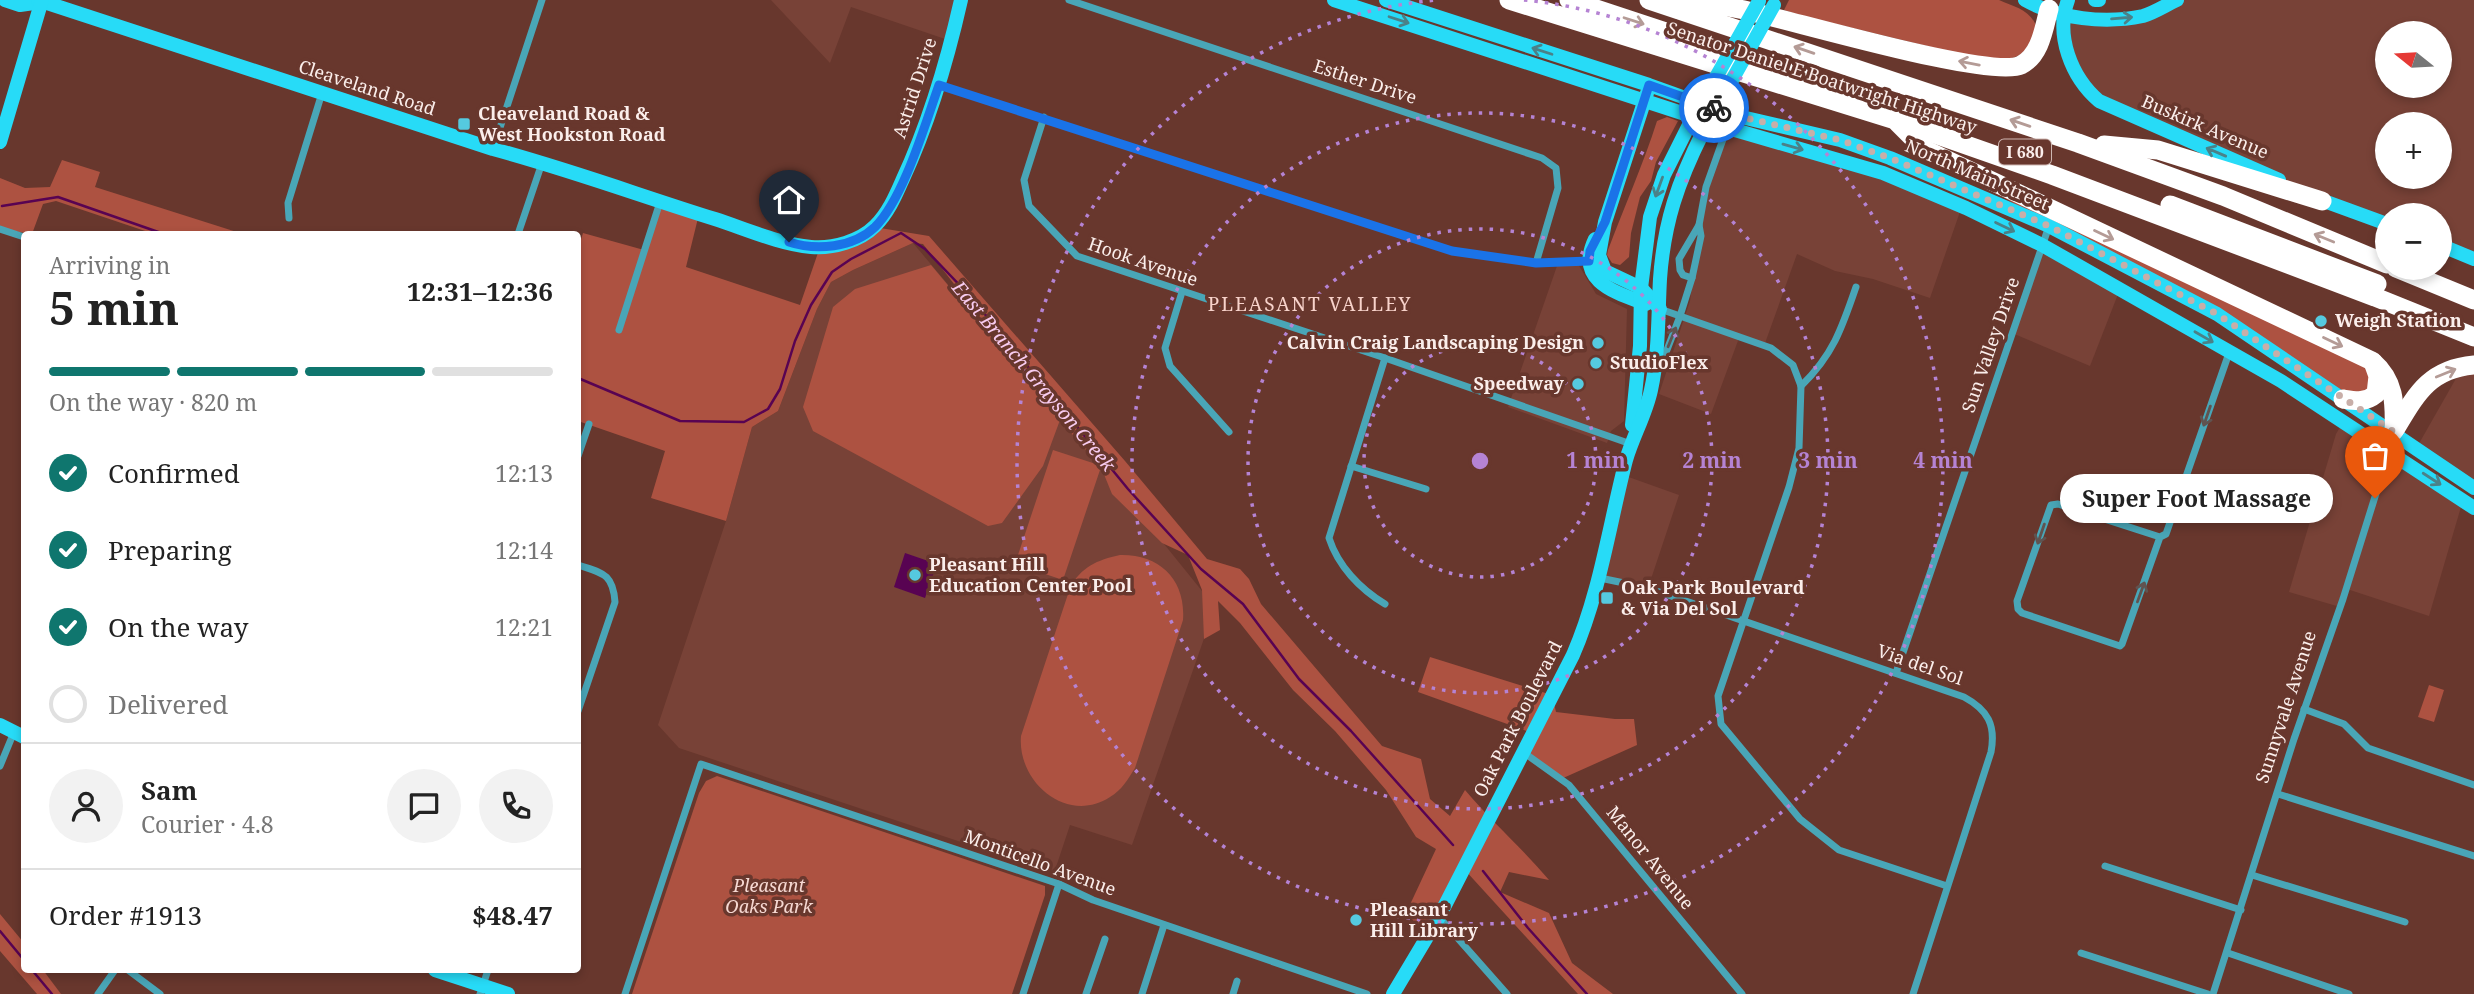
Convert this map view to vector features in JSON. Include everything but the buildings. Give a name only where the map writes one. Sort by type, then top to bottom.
[{"type":"highway","name":"Senator Daniel E Boatwright Highway","points":[[1508,0],[1895,120],[2064,179],[2474,337]]},
{"type":"highway","name":"I 680","points":[[1569,0],[2045,159],[2283,247],[2474,324]]},
{"type":"highway","name":"Senator Daniel E Boatwright Highway","points":[[1649,0],[2078,143],[2223,196],[2375,259]]},
{"type":"highway","points":[[1677,0],[1740,9],[1949,59],[2006,68],[2021,65],[2033,55],[2058,6]]},
{"type":"highway","points":[[1895,120],[1924,149],[2372,361],[2383,371],[2390,383],[2395,404],[2394,432]]},
{"type":"highway","points":[[2078,143],[2158,150],[2322,201]]},
{"type":"highway","points":[[2425,280],[2474,300]]},
{"type":"highway","points":[[2343,399],[2358,402],[2369,400],[2376,394],[2378,376],[2372,361]]},
{"type":"highway","points":[[2394,432],[2422,387],[2451,370],[2474,365]]},
{"type":"street","name":"Cleaveland Road","points":[[5,0],[20,5],[40,1],[493,149],[542,162],[767,236],[813,247],[837,246],[874,228],[889,209],[900,187]]},
{"type":"street","points":[[493,149],[542,0]]},
{"type":"street","name":"Astrid Drive","points":[[900,187],[939,85],[961,0]]},
{"type":"street","name":"Esther Drive","points":[[1069,0],[1542,158],[1556,168],[1558,188],[1536,263]]},
{"type":"street","points":[[1334,0],[1647,92]]},
{"type":"street","points":[[1386,0],[1730,121]]},
{"type":"street","name":"Oak Park Boulevard","points":[[1631,444],[1640,346],[1640,295],[1650,218],[1656,195],[1677,146],[1759,0]]},
{"type":"street","points":[[2025,0],[2058,6],[2092,19],[2145,16],[2177,0]]},
{"type":"street","points":[[0,142],[40,1]]},
{"type":"street","name":"Oak Park Boulevard","points":[[1651,391],[1664,245],[1673,200],[1703,132],[1775,3]]},
{"type":"street","name":"Buskirk Avenue","points":[[2058,6],[2069,58],[2086,90],[2099,101],[2322,201],[2375,220]]},
{"type":"street","points":[[939,85],[1452,251],[1536,263],[1589,261]]},
{"type":"street","points":[[1647,92],[1605,222],[1599,254],[1602,267],[1660,309],[1771,348],[1793,365],[1801,386],[1800,448],[1718,696],[1721,724],[1800,819],[1839,850],[1947,886]]},
{"type":"street","points":[[289,218],[288,203],[322,93]]},
{"type":"street","name":"Hook Avenue","points":[[1044,117],[1024,180],[1029,206],[1077,256],[1385,358],[1631,444]]},
{"type":"street","name":"Oak Park Boulevard","points":[[1692,278],[1683,275],[1678,264],[1679,259],[1699,225],[1709,174],[1730,121]]},
{"type":"street","name":"North Main Street","points":[[1730,121],[1840,140],[1890,158],[2049,226],[2217,314],[2474,488]]},
{"type":"street","name":"North Main Street","points":[[1730,121],[1884,173],[1966,208],[2042,245],[2287,385],[2474,508]]},
{"type":"street","points":[[519,231],[542,162]]},
{"type":"street","points":[[619,330],[660,202]]},
{"type":"street","points":[[1605,222],[1590,251],[1591,269],[1602,284],[1640,295]]},
{"type":"street","name":"Oak Park Boulevard","points":[[1393,994],[1438,917],[1581,637],[1600,578],[1631,444],[1692,278],[1701,236],[1699,225]]},
{"type":"street","name":"Sun Valley Drive","points":[[1896,673],[2049,226]]},
{"type":"street","points":[[0,229],[21,236]]},
{"type":"street","points":[[2452,250],[2474,259]]},
{"type":"street","points":[[1801,386],[1820,368],[1840,333],[1856,286]]},
{"type":"street","points":[[1182,292],[1165,348],[1170,366],[1229,432]]},
{"type":"street","points":[[2160,537],[2058,504],[2050,505],[2017,601],[2018,609],[2022,613],[2120,646],[2160,537],[2166,534],[2169,528],[2230,352]]},
{"type":"street","points":[[1385,358],[1329,538],[1334,554],[1366,592],[1385,604]]},
{"type":"street","points":[[581,447],[589,424]]},
{"type":"street","name":"Sunnyvale Avenue","points":[[2213,994],[2304,709],[2343,599],[2394,432]]},
{"type":"street","points":[[1351,466],[1426,489]]},
{"type":"street","points":[[581,566],[606,575],[614,586],[615,602],[581,702]]},
{"type":"street","name":"Via del Sol","points":[[1600,578],[1647,588],[1896,673],[1964,697],[1985,712],[1992,725],[1991,752],[1913,994]]},
{"type":"street","points":[[2304,709],[2344,724],[2368,748],[2474,785]]},
{"type":"street","points":[[0,725],[19,734],[0,766]]},
{"type":"street","name":"Manor Avenue","points":[[1523,752],[1569,785],[1742,994]]},
{"type":"street","name":"Monticello Avenue","points":[[625,994],[701,764],[1059,884],[1093,900],[1367,994]]},
{"type":"street","points":[[2278,794],[2474,856]]},
{"type":"street","points":[[2105,866],[2241,910]]},
{"type":"street","points":[[2252,875],[2405,922]]},
{"type":"street","points":[[1023,994],[1059,884]]},
{"type":"street","points":[[1438,917],[1507,994]]},
{"type":"street","points":[[1142,994],[1164,925]]},
{"type":"street","points":[[1086,994],[1105,939]]},
{"type":"street","points":[[2081,953],[2208,994]]},
{"type":"street","points":[[2228,953],[2349,994]]},
{"type":"street","points":[[98,994],[113,973]]},
{"type":"street","points":[[132,973],[160,994]]},
{"type":"street","points":[[442,973],[481,990],[508,994]]},
{"type":"street","points":[[481,990],[487,973]]},
{"type":"street","points":[[1233,994],[1237,981]]},
{"type":"shaded area","points":[[771,0],[961,0],[951,41],[851,7],[830,63]]},
{"type":"shaded area","points":[[2177,0],[2474,0],[2474,259],[2452,250],[2452,203],[2375,203],[2375,220],[2343,209],[2086,90],[2063,14],[2117,19]]},
{"type":"shaded area","points":[[1728,128],[1962,206],[1930,298],[1873,279],[1835,271],[1797,254],[1764,346],[1739,338],[1711,414],[1659,394],[1690,301],[1706,187]]},
{"type":"shaded area","points":[[913,243],[1101,466],[1215,607],[1132,845],[1070,825],[1054,873],[679,748],[658,725],[726,521],[752,427],[778,411],[817,309],[831,282]]},
{"type":"shaded area","points":[[2042,245],[2120,289],[2090,366],[2012,333]]},
{"type":"shaded area","points":[[1578,264],[1596,294],[1627,309],[1624,421],[1611,431],[1607,443],[1508,407],[1557,266]]},
{"type":"shaded area","points":[[2474,372],[2474,488],[2417,447],[2458,375]]},
{"type":"shaded area","points":[[2343,422],[2463,500],[2429,616],[2347,589],[2340,607],[2289,592],[2336,434]]},
{"type":"shaded area","points":[[1623,475],[1679,495],[1648,588],[1600,578]]},
{"type":"shaded area","name":"Pleasant Hill Education Center Pool","points":[[905,553],[937,564],[925,598],[894,587]]},
{"type":"green space","points":[[1789,0],[1999,0],[2027,13],[2037,28],[2020,55],[1989,61],[1803,16],[1784,10]]},
{"type":"green space","points":[[1667,117],[1678,121],[1656,162],[1651,181],[1640,197],[1631,233],[1629,257],[1620,265],[1612,263],[1607,255],[1608,250],[1657,121]]},
{"type":"green space","points":[[62,160],[100,172],[95,187],[234,231],[145,231],[56,201],[43,204],[33,231],[0,229],[0,178],[25,188],[50,187]]},
{"type":"green space","points":[[1990,189],[2356,353],[2378,376],[2358,402],[2217,314],[2049,225]]},
{"type":"green space","points":[[660,202],[699,214],[686,267],[800,305],[820,247],[874,227],[929,236],[1207,559],[1240,569],[1249,579],[1261,604],[1382,746],[1421,759],[1430,799],[1450,816],[1465,790],[1539,868],[1549,880],[1509,872],[1500,892],[1549,913],[1572,963],[1613,994],[1578,994],[1464,869],[1425,939],[1407,911],[1436,849],[1416,837],[1386,790],[1335,731],[1293,690],[1240,623],[1218,601],[1220,630],[1204,639],[1202,590],[1188,555],[1162,543],[1112,494],[1101,467],[1063,580],[1015,564],[1053,450],[1099,465],[1060,420],[1043,466],[1002,523],[988,526],[813,431],[803,407],[833,307],[855,289],[931,265],[1040,395],[923,244],[913,243],[831,282],[817,309],[778,411],[752,427],[726,521],[651,498],[665,451],[581,422],[583,233],[644,250]]},
{"type":"green space","points":[[1120,555],[1147,559],[1167,572],[1180,592],[1183,620],[1135,768],[1121,788],[1110,797],[1094,804],[1077,806],[1062,802],[1036,783],[1027,769],[1021,736],[1070,588],[1090,566]]},
{"type":"green space","points":[[1430,657],[1552,695],[1556,712],[1634,719],[1637,745],[1561,779],[1523,752],[1532,733],[1418,692]]},
{"type":"green space","points":[[2429,685],[2444,690],[2434,722],[2418,717]]},
{"type":"green space","name":"Pleasant Oaks Park","points":[[717,776],[1045,886],[1045,895],[1012,994],[632,994],[699,793],[706,781]]},
{"type":"green space","points":[[0,914],[21,939],[21,973],[45,973],[61,994],[37,994],[0,951]]},
{"type":"waterway","name":"East Branch Grayson Creek","points":[[2,206],[58,197],[155,231]]},
{"type":"waterway","name":"East Branch Grayson Creek","points":[[581,379],[680,421],[744,422],[768,409],[780,389],[795,341],[811,305],[832,272],[901,233],[925,249],[970,296],[1128,489],[1201,569],[1243,604],[1299,679],[1351,731],[1453,845]]},
{"type":"waterway","points":[[1483,871],[1528,928],[1587,994]]},
{"type":"waterway","points":[[0,931],[21,956]]},
{"type":"waterway","points":[[34,973],[52,994]]},
{"type":"way so far","points":[[1714,108],[1733,115],[1840,140],[1890,158],[2049,226],[2217,314],[2394,432],[2375,498]]},
{"type":"place","name":"Cleaveland Road & West Hookston Road","points":[[464,124]]},
{"type":"place","name":"Weigh Station","points":[[2321,321]]},
{"type":"place","name":"Calvin Craig Landscaping Design","points":[[1598,343]]},
{"type":"place","name":"StudioFlex","points":[[1596,363]]},
{"type":"place","name":"Speedway","points":[[1578,384]]},
{"type":"place","name":"Super Foot Massage","points":[[2375,498]]},
{"type":"place","name":"Pleasant Hill Education Center Pool","points":[[915,575]]},
{"type":"place","name":"Oak Park Boulevard & Via Del Sol","points":[[1607,598]]},
{"type":"place","name":"Pleasant Hill Library","points":[[1356,920]]},
{"type":"district","name":"PLEASANT VALLEY","points":[[1310,304]]},
{"type":"route","points":[[789,242],[813,247],[837,246],[874,228],[889,209],[910,164],[939,85],[1452,251],[1536,263],[1589,261],[1594,241],[1605,222],[1649,85],[1714,108]]}]
